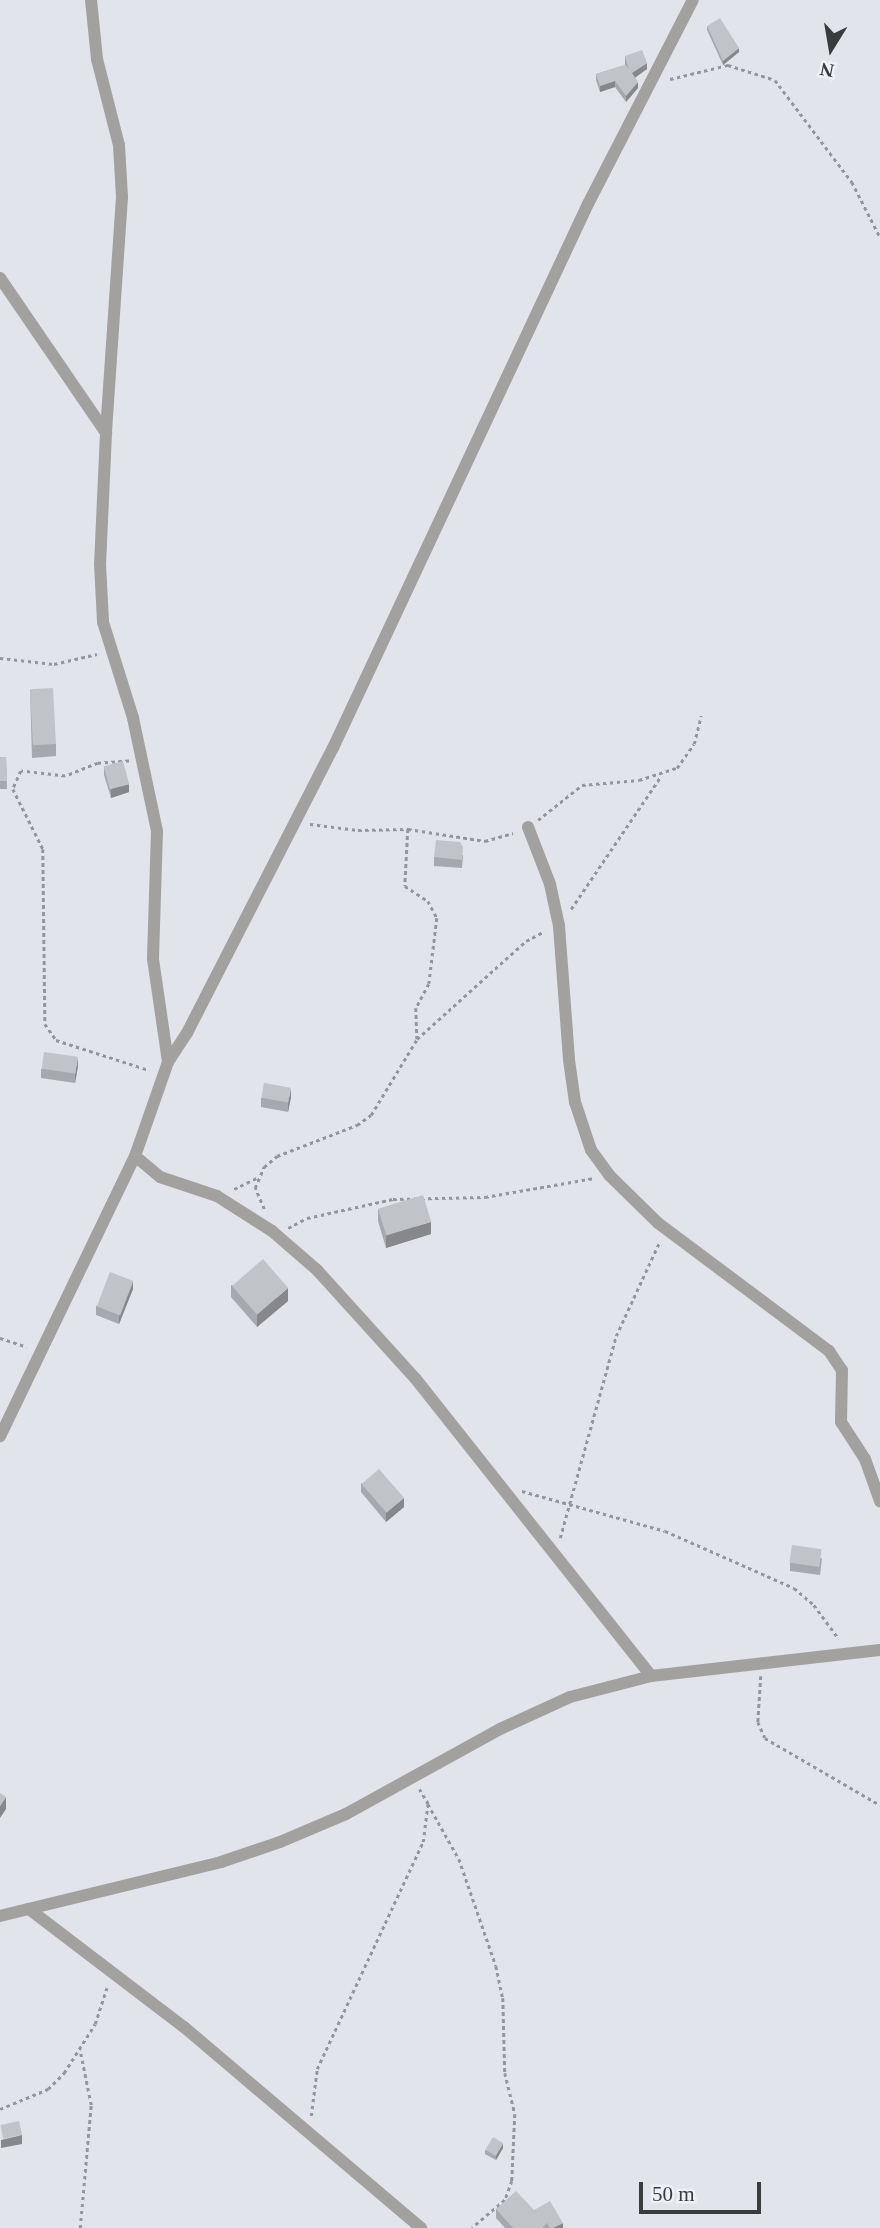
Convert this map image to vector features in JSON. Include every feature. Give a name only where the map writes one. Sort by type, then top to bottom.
[{"type":"street","points":[[91,0],[97,59],[119,145],[122,197],[106,433],[100,594],[111,650],[142,760],[157,831],[153,959],[167,1069]]},
{"type":"street","points":[[0,1436],[135,1156],[167,1069],[296,821],[648,88],[693,0]]},
{"type":"street","points":[[0,278],[106,433]]},
{"type":"street","points":[[528,827],[550,884],[559,926],[575,1102],[591,1150],[609,1175],[657,1223],[828,1351],[842,1370],[841,1422],[865,1459],[880,1501]]},
{"type":"street","points":[[135,1156],[160,1177],[217,1196],[274,1233],[351,1306],[502,1487],[651,1676]]},
{"type":"street","points":[[0,1916],[221,1862],[280,1842],[346,1814],[412,1777],[570,1697],[651,1676],[880,1650]]},
{"type":"street","points":[[29,1909],[108,1968],[311,2131],[421,2228]]},
{"type":"path","points":[[648,88],[690,71],[729,65],[775,80],[852,182],[880,237]]},
{"type":"path","points":[[0,658],[54,664],[111,650]]},
{"type":"path","points":[[217,1196],[257,1178],[277,1156],[357,1125],[371,1115],[417,1039],[526,941],[559,926],[661,776],[686,759],[701,716]]},
{"type":"path","points":[[142,760],[98,763],[65,776],[21,771],[13,796],[43,849],[45,1024],[50,1034],[67,1045],[167,1069]]},
{"type":"path","points":[[296,821],[358,830],[408,829],[485,841],[528,827],[582,785],[661,776]]},
{"type":"path","points":[[408,829],[405,886],[428,901],[437,918],[429,984],[416,1008],[417,1039]]},
{"type":"path","points":[[257,1178],[256,1195],[274,1233],[307,1218],[364,1203],[426,1196],[485,1197],[609,1175]]},
{"type":"path","points":[[557,1555],[567,1502],[616,1336],[658,1246],[657,1223]]},
{"type":"path","points":[[0,1338],[40,1352]]},
{"type":"path","points":[[502,1487],[567,1502],[665,1531],[794,1588],[814,1605],[848,1653]]},
{"type":"path","points":[[761,1662],[758,1722],[765,1738],[880,1805]]},
{"type":"path","points":[[412,1777],[459,1859],[496,1966],[503,1998],[505,2073],[517,2137],[512,2181],[505,2200],[472,2228]]},
{"type":"path","points":[[311,2131],[317,2069],[417,1860],[428,1804]]},
{"type":"path","points":[[0,2109],[48,2089],[80,2051],[103,2006],[108,1968]]},
{"type":"path","points":[[80,2051],[91,2105],[80,2228]]},
{"type":"building","points":[[720,18],[739,48],[723,61],[707,26]]},
{"type":"building","points":[[642,50],[647,63],[632,73],[638,82],[626,96],[615,81],[600,86],[596,74],[626,65],[629,70],[625,56]]},
{"type":"building","points":[[53,688],[56,744],[33,745],[30,689]]},
{"type":"building","points":[[0,757],[6,757],[7,781],[0,781]]},
{"type":"building","points":[[123,761],[129,784],[110,789],[104,766]]},
{"type":"building","points":[[436,840],[460,842],[463,847],[462,860],[434,857]]},
{"type":"building","points":[[44,1052],[78,1057],[75,1074],[42,1069]]},
{"type":"building","points":[[264,1083],[291,1088],[288,1102],[261,1098]]},
{"type":"building","points":[[423,1195],[431,1222],[386,1236],[378,1209]]},
{"type":"building","points":[[263,1259],[288,1288],[257,1315],[232,1286]]},
{"type":"building","points":[[110,1272],[133,1281],[120,1316],[97,1307]]},
{"type":"building","points":[[379,1469],[404,1498],[387,1513],[362,1484]]},
{"type":"building","points":[[792,1545],[822,1549],[819,1567],[789,1563]]},
{"type":"building","points":[[0,1793],[6,1797],[0,1806]]},
{"type":"building","points":[[19,2121],[22,2135],[3,2139],[0,2125]]},
{"type":"building","points":[[493,2137],[503,2143],[496,2156],[485,2150]]},
{"type":"building","points":[[516,2191],[534,2210],[550,2201],[563,2223],[553,2228],[547,2223],[542,2228],[513,2228],[496,2209]]}]
